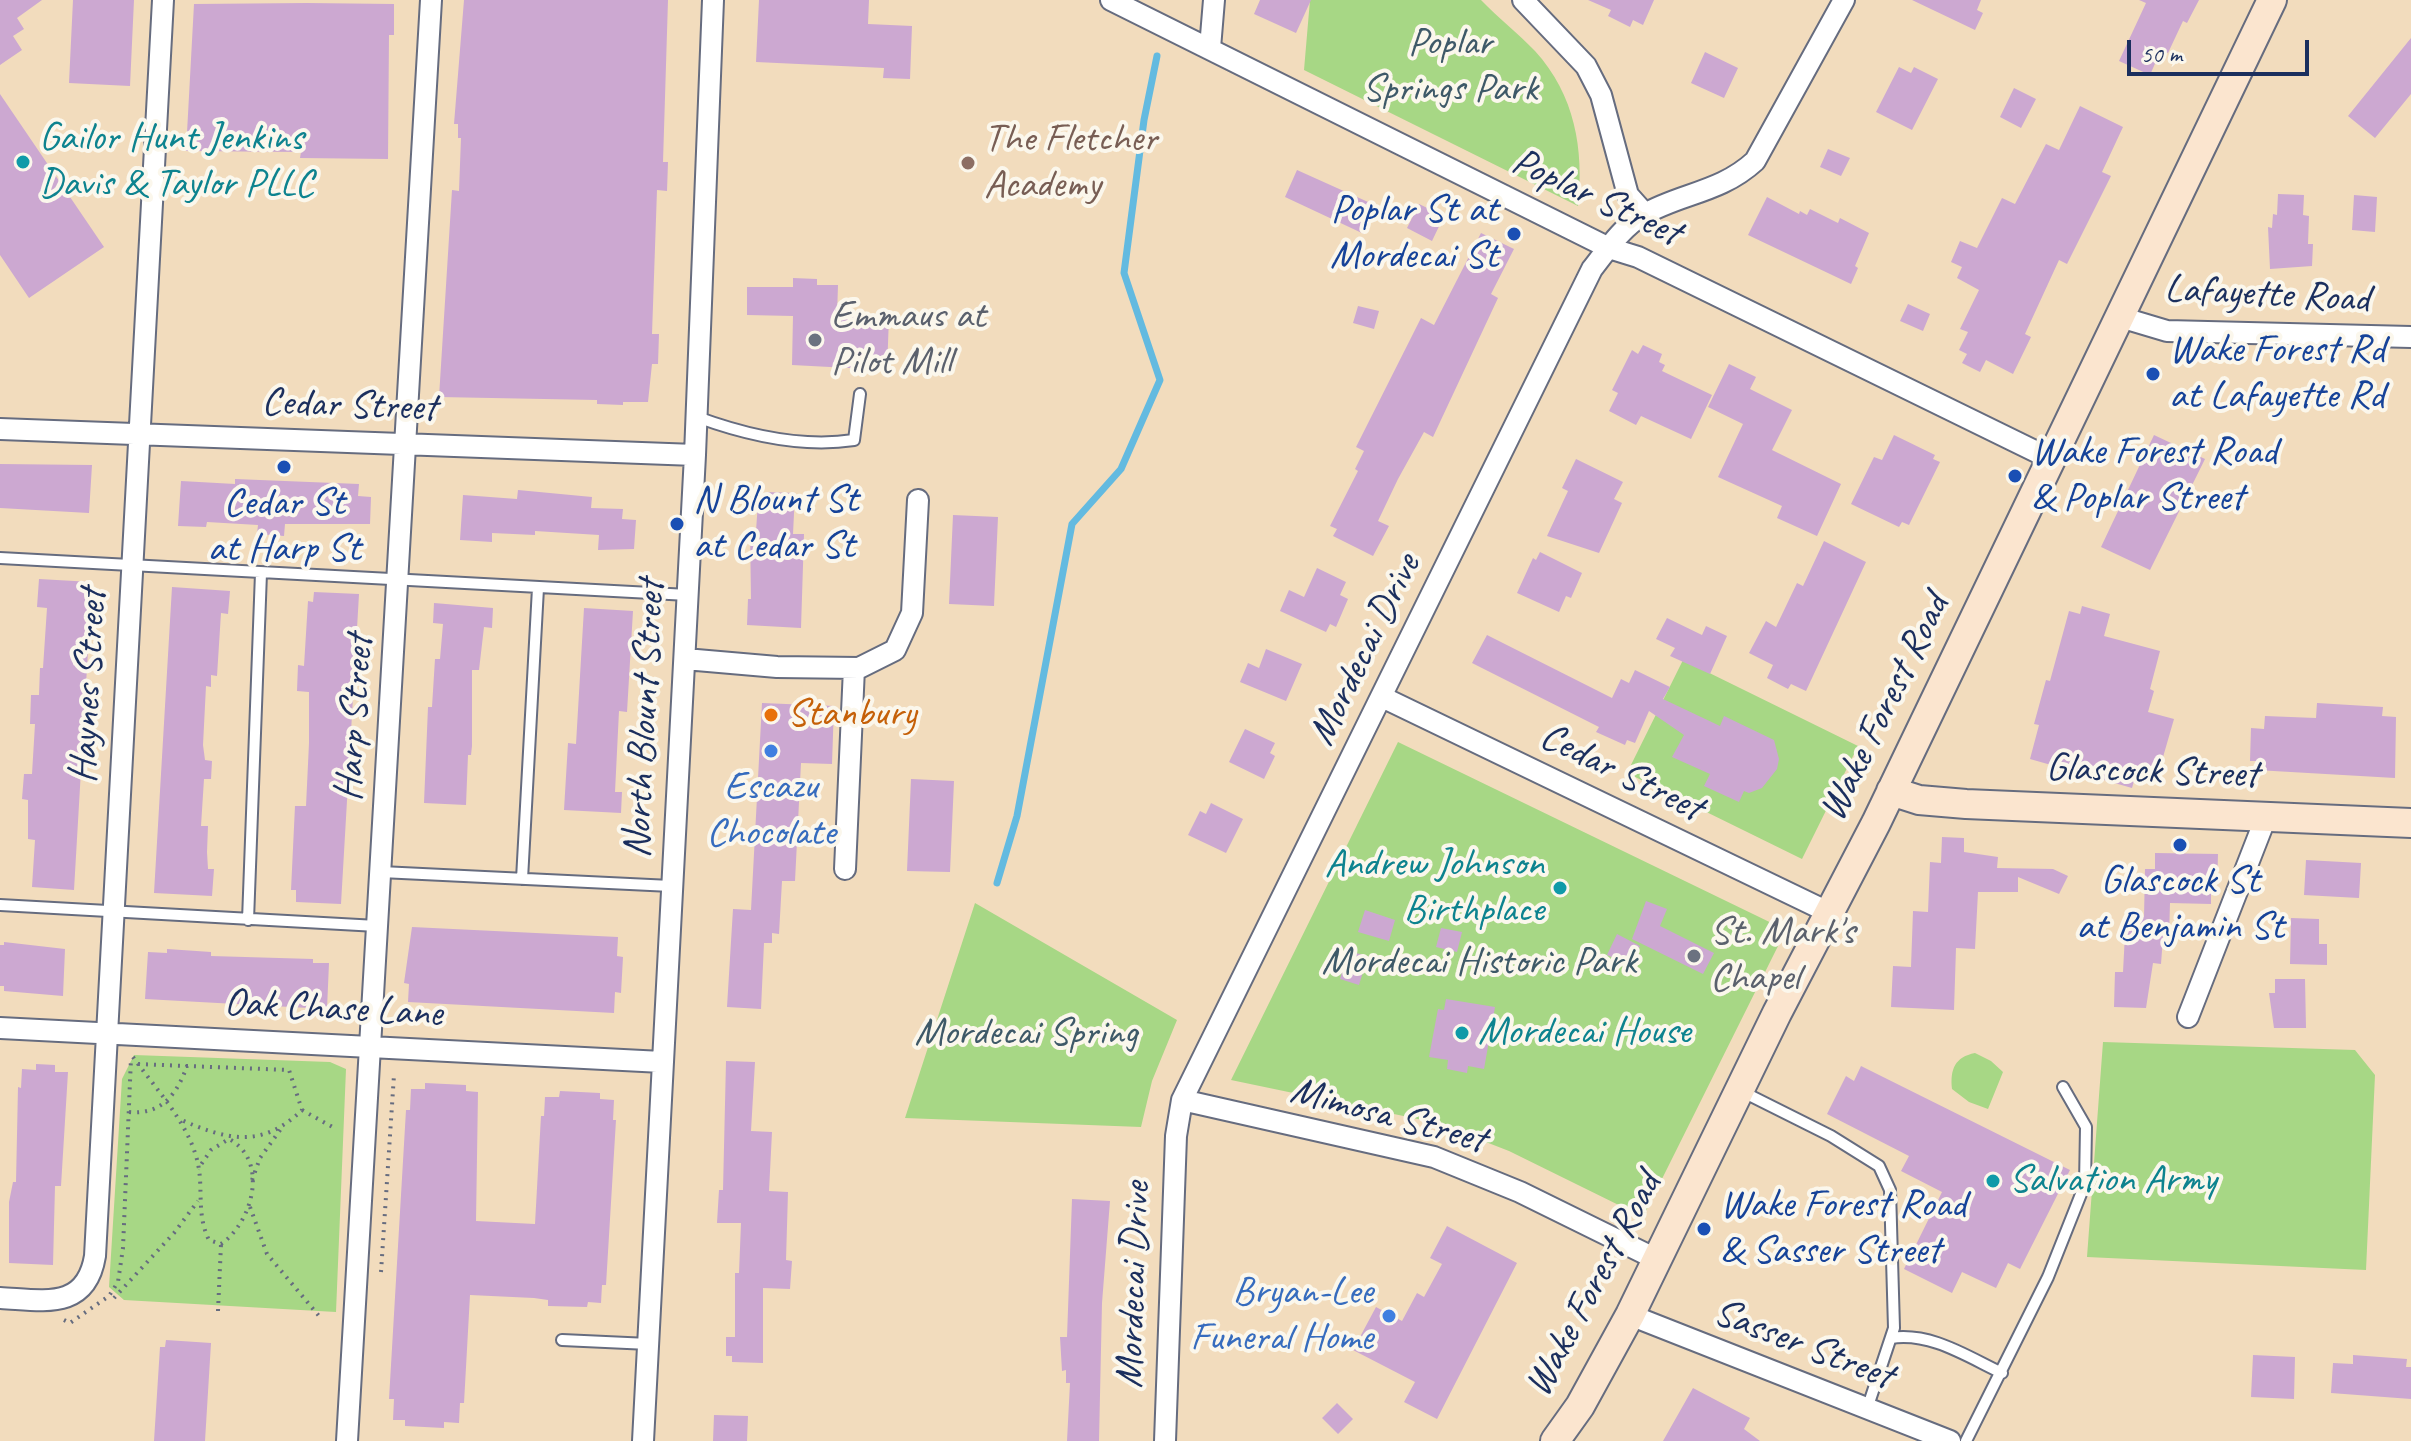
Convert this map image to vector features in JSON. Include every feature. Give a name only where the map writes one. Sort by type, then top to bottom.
[{"type":"main road","name":"Wake Forest Road","points":[[1555,1441],[1580,1406],[1630,1315],[1739,1090],[1891,791],[2272,0]]},
{"type":"main road","name":"Glascock Street","points":[[1891,791],[1919,800],[1966,804],[2411,823]]},
{"type":"street","name":"Haynes Street","points":[[0,1298],[57,1301],[73,1295],[85,1284],[92,1271],[163,0]]},
{"type":"street","name":"Harp Street","points":[[347,1441],[408,444],[431,0]]},
{"type":"street","name":"North Blount Street","points":[[643,1441],[697,417],[713,0]]},
{"type":"street","name":"Poplar Street","points":[[1111,0],[1135,6],[1210,48],[1609,248],[1638,257],[2051,459]]},
{"type":"street","points":[[1210,48],[1214,0]]},
{"type":"street","points":[[1523,0],[1586,66],[1601,95],[1628,195],[1645,214]]},
{"type":"street","name":"Mordecai Drive","points":[[1165,1441],[1176,1136],[1182,1100],[1592,269],[1627,226],[1645,214],[1737,178],[1755,161],[1844,0]]},
{"type":"street","name":"Lafayette Road","points":[[2120,317],[2167,331],[2411,337]]},
{"type":"street","name":"Cedar Street","points":[[0,429],[695,455]]},
{"type":"street","points":[[685,659],[777,667],[854,668],[895,650],[912,613],[918,500]]},
{"type":"street","points":[[845,869],[854,668]]},
{"type":"street","name":"Cedar Street","points":[[1382,697],[1828,912]]},
{"type":"street","points":[[2188,1017],[2266,817]]},
{"type":"street","name":"Oak Chase Lane","points":[[0,1028],[662,1062]]},
{"type":"street","name":"Mimosa Street","points":[[1182,1100],[1434,1157],[1520,1192],[1656,1259]]},
{"type":"street","name":"Sasser Street","points":[[1630,1315],[1950,1441]]},
{"type":"lane","points":[[697,417],[768,436],[826,444],[854,440],[860,394]]},
{"type":"lane","points":[[0,558],[688,595]]},
{"type":"lane","points":[[248,920],[261,573]]},
{"type":"lane","points":[[522,879],[538,588]]},
{"type":"lane","points":[[381,872],[671,886]]},
{"type":"lane","points":[[0,905],[377,926]]},
{"type":"lane","points":[[1966,1441],[2048,1277],[2085,1184],[2086,1127],[2063,1087]]},
{"type":"lane","points":[[1739,1090],[1831,1136],[1879,1166],[1890,1190],[1894,1328],[1867,1409]]},
{"type":"lane","points":[[1891,1338],[1911,1335],[1942,1344],[2002,1373]]},
{"type":"lane","points":[[562,1340],[649,1344]]},
{"type":"path","points":[[131,1056],[177,1118],[196,1157],[200,1223],[209,1240],[221,1244]]},
{"type":"path","points":[[138,1064],[289,1070],[302,1110],[336,1129]]},
{"type":"path","points":[[129,1112],[152,1110],[166,1103],[173,1097],[187,1066]]},
{"type":"path","points":[[198,1169],[211,1150],[229,1139],[271,1131],[302,1110]]},
{"type":"path","points":[[177,1118],[229,1139],[243,1152],[251,1181]]},
{"type":"path","points":[[221,1244],[235,1234],[249,1204],[251,1181],[260,1158],[284,1124]]},
{"type":"path","points":[[114,1298],[174,1233],[199,1200]]},
{"type":"path","points":[[249,1204],[267,1254],[304,1303],[319,1316]]},
{"type":"path","points":[[218,1311],[221,1244]]},
{"type":"green space","name":"Poplar Springs Park","points":[[1310,0],[1481,0],[1535,51],[1549,68],[1568,104],[1578,144],[1578,206],[1304,70]]},
{"type":"green space","points":[[1683,660],[1858,746],[1802,859],[1627,773]]},
{"type":"green space","name":"Mordecai Historic Park","points":[[1398,742],[1786,930],[1643,1217],[1509,1151],[1437,1123],[1231,1080]]},
{"type":"green space","name":"Mordecai Spring","points":[[975,903],[1177,1020],[1152,1081],[1141,1127],[905,1118]]},
{"type":"green space","points":[[2103,1042],[2355,1050],[2375,1075],[2366,1270],[2087,1257]]},
{"type":"green space","points":[[1975,1053],[2003,1072],[1988,1109],[1969,1102],[1952,1089],[1955,1065]]},
{"type":"green space","points":[[134,1055],[330,1062],[346,1069],[336,1312],[124,1300],[109,1287],[122,1079]]},
{"type":"building","name":"Gailor Hunt Jenkins Davis & Taylor PLLC","points":[[0,0],[42,0],[17,18],[24,29],[13,36],[22,50],[0,65]]},
{"type":"building","points":[[73,0],[134,0],[130,86],[69,83]]},
{"type":"building","points":[[464,0],[668,0],[663,162],[668,162],[667,191],[657,190],[652,334],[659,334],[658,364],[652,364],[648,402],[623,402],[623,405],[597,404],[597,400],[439,397],[452,190],[459,191],[461,138],[458,138],[458,124],[454,124]]},
{"type":"building","points":[[759,0],[869,0],[868,24],[912,26],[910,79],[883,78],[884,68],[756,62]]},
{"type":"building","points":[[1260,0],[1311,0],[1296,33],[1254,14]]},
{"type":"building","points":[[1588,0],[1654,0],[1643,25],[1633,20],[1630,27],[1608,16],[1611,10]]},
{"type":"building","points":[[1912,0],[1981,0],[1977,10],[1983,13],[1975,30]]},
{"type":"building","points":[[2139,0],[2199,0],[2187,23],[2183,21],[2168,53],[2161,50],[2150,75],[2119,61],[2146,3]]},
{"type":"building","points":[[194,4],[394,4],[394,35],[389,35],[388,159],[300,158],[301,152],[186,151]]},
{"type":"building","points":[[2411,38],[2411,94],[2375,138],[2348,116]]},
{"type":"building","points":[[1705,52],[1738,68],[1724,98],[1691,83]]},
{"type":"building","points":[[1899,67],[1911,73],[1914,67],[1938,79],[1912,130],[1876,112]]},
{"type":"building","points":[[2014,88],[2036,99],[2021,128],[2000,117]]},
{"type":"building","name":"Gailor Hunt Jenkins Davis & Taylor PLLC","points":[[0,94],[104,247],[29,298],[0,255]]},
{"type":"building","points":[[2080,106],[2123,127],[2102,172],[2111,176],[2067,264],[2059,260],[2025,334],[2031,337],[2013,374],[1986,360],[1980,372],[1962,363],[1967,354],[1959,350],[1968,332],[1960,329],[1979,290],[1957,278],[1962,267],[1951,262],[1960,241],[1977,248],[2002,198],[2015,204],[2046,144],[2059,150]]},
{"type":"building","points":[[1828,149],[1850,158],[1841,176],[1820,167]]},
{"type":"building","points":[[1297,170],[1377,206],[1364,234],[1285,197]]},
{"type":"building","points":[[2278,194],[2304,195],[2303,215],[2309,216],[2308,244],[2313,244],[2312,266],[2270,269],[2268,227],[2272,228],[2273,214],[2277,215]]},
{"type":"building","points":[[2354,195],[2377,197],[2375,232],[2352,230]]},
{"type":"building","points":[[1767,197],[1799,214],[1800,211],[1807,215],[1810,209],[1838,223],[1840,218],[1869,233],[1851,284],[1748,235]]},
{"type":"building","points":[[1419,204],[1444,216],[1432,241],[1407,228]]},
{"type":"building","points":[[1481,233],[1514,249],[1491,294],[1498,298],[1433,437],[1424,432],[1398,479],[1378,521],[1389,526],[1373,556],[1333,536],[1337,529],[1330,526],[1358,471],[1355,469],[1364,451],[1356,447],[1421,318],[1434,325]]},
{"type":"building","name":"Emmaus at Pilot Mill","points":[[793,278],[817,279],[817,285],[838,285],[837,316],[889,317],[887,370],[792,365],[793,316],[747,315],[747,287],[793,287]]},
{"type":"building","points":[[1908,304],[1930,314],[1923,331],[1900,321]]},
{"type":"building","points":[[1358,306],[1379,311],[1374,329],[1353,323]]},
{"type":"building","points":[[1643,345],[1662,354],[1659,362],[1665,365],[1662,371],[1712,395],[1691,439],[1641,416],[1636,425],[1609,411],[1618,393],[1612,390],[1632,350],[1638,354]]},
{"type":"building","points":[[1729,364],[1756,377],[1750,389],[1792,410],[1772,450],[1841,484],[1817,536],[1777,518],[1782,506],[1718,477],[1743,424],[1708,407]]},
{"type":"building","points":[[1894,435],[1935,455],[1933,459],[1940,462],[1909,525],[1902,522],[1899,527],[1851,504],[1874,457],[1882,460]]},
{"type":"building","points":[[2154,435],[2205,459],[2150,570],[2101,547]]},
{"type":"building","points":[[1576,459],[1623,482],[1614,499],[1622,503],[1599,553],[1547,536],[1568,491],[1562,488]]},
{"type":"building","points":[[0,464],[92,465],[89,513],[0,508]]},
{"type":"building","points":[[235,479],[359,484],[358,496],[371,497],[370,524],[285,524],[284,536],[257,534],[258,525],[207,522],[206,527],[178,526],[181,481],[235,484]]},
{"type":"building","points":[[518,490],[592,497],[591,508],[623,509],[622,519],[636,520],[634,549],[598,550],[599,535],[535,531],[535,535],[492,533],[492,542],[460,540],[463,495],[517,499]]},
{"type":"building","points":[[766,492],[795,493],[793,534],[804,534],[801,628],[747,625],[748,599],[751,599],[750,531],[756,531],[758,502],[765,503]]},
{"type":"building","points":[[953,515],[998,517],[994,606],[949,604]]},
{"type":"building","points":[[1824,541],[1866,562],[1806,691],[1791,684],[1788,689],[1767,678],[1773,665],[1749,653],[1766,621],[1776,627],[1797,583],[1803,586]]},
{"type":"building","points":[[1540,552],[1582,573],[1571,598],[1566,596],[1559,612],[1517,593],[1533,558],[1536,560]]},
{"type":"building","points":[[1317,568],[1346,582],[1340,595],[1348,599],[1336,627],[1330,624],[1326,632],[1280,611],[1289,590],[1304,597]]},
{"type":"building","points":[[39,579],[92,582],[74,890],[32,887],[35,840],[28,839],[28,800],[22,799],[24,774],[32,774],[35,724],[30,724],[31,695],[39,695],[40,668],[43,668],[47,608],[37,607]]},
{"type":"building","points":[[172,587],[230,591],[228,614],[221,613],[217,676],[211,675],[211,687],[206,686],[203,745],[205,760],[212,761],[211,779],[204,779],[201,826],[208,826],[208,869],[214,869],[212,896],[154,893]]},
{"type":"building","points":[[314,592],[359,594],[341,904],[296,902],[296,890],[291,890],[295,806],[306,806],[309,743],[309,692],[297,691],[298,665],[304,666],[308,601],[313,602]]},
{"type":"building","points":[[434,603],[493,608],[492,628],[484,627],[479,670],[472,670],[472,746],[471,755],[468,755],[466,805],[424,803],[428,707],[432,707],[435,659],[440,659],[443,624],[433,623]]},
{"type":"building","points":[[2082,606],[2110,614],[2104,636],[2160,651],[2150,689],[2154,691],[2148,712],[2174,719],[2161,764],[2156,764],[2154,771],[2138,767],[2132,788],[2030,759],[2039,725],[2034,724],[2046,680],[2050,681],[2069,611],[2080,614]]},
{"type":"building","points":[[584,608],[633,611],[627,712],[619,711],[615,792],[622,792],[621,813],[564,810],[568,743],[576,744]]},
{"type":"building","points":[[1667,618],[1702,635],[1706,626],[1727,636],[1710,674],[1670,656],[1675,648],[1656,639]]},
{"type":"building","points":[[1487,635],[1612,698],[1621,679],[1629,683],[1635,670],[1670,687],[1663,699],[1720,726],[1724,716],[1774,740],[1779,759],[1777,769],[1762,788],[1749,793],[1744,791],[1739,802],[1704,786],[1710,774],[1672,757],[1684,735],[1649,711],[1635,743],[1627,740],[1625,745],[1596,732],[1599,727],[1472,663]]},
{"type":"building","points":[[1266,649],[1302,664],[1286,701],[1240,682],[1248,663],[1259,668]]},
{"type":"building","points":[[762,703],[834,706],[832,764],[801,763],[795,881],[782,881],[779,934],[772,933],[772,943],[764,943],[761,1009],[727,1007],[733,909],[751,910]]},
{"type":"building","points":[[2317,703],[2383,707],[2382,716],[2396,717],[2395,778],[2256,770],[2257,761],[2250,761],[2251,728],[2264,729],[2265,716],[2316,718]]},
{"type":"building","points":[[1245,729],[1275,743],[1270,753],[1275,756],[1264,779],[1229,762]]},
{"type":"building","points":[[911,779],[954,781],[950,872],[907,871]]},
{"type":"building","points":[[1211,803],[1243,819],[1226,853],[1188,835],[1200,811],[1206,814]]},
{"type":"building","points":[[1942,837],[1964,838],[1964,852],[1998,857],[1997,868],[2053,869],[2068,876],[2059,894],[2018,877],[2018,892],[1978,892],[1975,949],[1956,948],[1954,1010],[1891,1007],[1893,966],[1911,967],[1913,911],[1928,912],[1930,862],[1941,863]]},
{"type":"building","points":[[2155,853],[2218,854],[2217,889],[2211,888],[2211,904],[2170,903],[2169,938],[2163,937],[2161,964],[2153,963],[2146,1008],[2114,1007],[2115,972],[2123,972],[2126,915],[2144,917],[2145,869],[2155,869]]},
{"type":"building","points":[[2306,860],[2361,863],[2359,898],[2304,895]]},
{"type":"building","points":[[1646,901],[1667,909],[1660,926],[1714,953],[1703,974],[1632,939]]},
{"type":"building","points":[[1365,910],[1395,920],[1389,941],[1358,932]]},
{"type":"building","points":[[2291,918],[2319,919],[2319,944],[2327,944],[2327,965],[2290,964]]},
{"type":"building","points":[[412,927],[618,937],[617,956],[623,957],[621,993],[615,992],[614,1013],[408,1002],[409,984],[404,983]]},
{"type":"building","points":[[1441,928],[1462,932],[1457,952],[1436,947]]},
{"type":"building","points":[[1617,934],[1640,946],[1631,966],[1607,955]]},
{"type":"building","points":[[4,942],[65,949],[63,996],[4,991],[4,986],[0,986],[0,945]]},
{"type":"building","points":[[167,949],[211,952],[211,956],[313,959],[313,963],[329,963],[327,1009],[145,999],[148,952],[167,953]]},
{"type":"building","points":[[1348,951],[1368,956],[1359,985],[1340,979]]},
{"type":"building","points":[[2275,979],[2305,979],[2306,1028],[2274,1028],[2269,993],[2275,993]]},
{"type":"building","name":"Mordecai House","points":[[1446,999],[1495,1007],[1484,1069],[1468,1066],[1467,1073],[1447,1069],[1448,1060],[1429,1057],[1438,1009],[1444,1010]]},
{"type":"building","points":[[726,1061],[755,1062],[751,1131],[772,1132],[769,1191],[788,1192],[786,1260],[792,1261],[790,1289],[763,1288],[763,1363],[732,1362],[732,1356],[726,1356],[726,1337],[735,1337],[735,1273],[739,1273],[741,1223],[717,1223],[719,1190],[723,1190]]},
{"type":"building","points":[[36,1064],[55,1065],[55,1072],[68,1072],[61,1186],[55,1186],[53,1265],[9,1263],[9,1202],[13,1182],[16,1182],[18,1087],[21,1088],[22,1069],[36,1070]]},
{"type":"building","name":"Salvation Army","points":[[1861,1066],[2070,1170],[2020,1269],[2008,1263],[1996,1288],[1962,1272],[1952,1293],[1904,1269],[1942,1192],[1901,1171],[1909,1156],[1827,1114],[1846,1076],[1854,1081]]},
{"type":"building","points":[[425,1083],[466,1085],[466,1091],[478,1092],[476,1221],[535,1224],[541,1116],[544,1116],[545,1097],[559,1097],[560,1091],[600,1093],[600,1099],[614,1100],[613,1120],[616,1120],[606,1285],[602,1285],[601,1303],[588,1302],[587,1307],[548,1306],[548,1300],[534,1298],[470,1295],[464,1403],[460,1403],[459,1423],[444,1422],[444,1428],[405,1426],[405,1420],[393,1420],[394,1399],[389,1399],[406,1110],[410,1110],[411,1089],[425,1089]]},
{"type":"building","points":[[1072,1199],[1110,1201],[1102,1303],[1099,1441],[1067,1441],[1070,1383],[1066,1383],[1066,1370],[1062,1371],[1060,1337],[1067,1337]]},
{"type":"building","points":[[1447,1226],[1517,1263],[1437,1419],[1404,1402],[1415,1382],[1353,1350],[1376,1307],[1402,1321],[1417,1293],[1424,1297],[1442,1264],[1430,1258]]},
{"type":"building","points":[[166,1340],[211,1343],[205,1441],[154,1441],[160,1347],[165,1347]]},
{"type":"building","points":[[2253,1355],[2295,1357],[2294,1399],[2251,1397]]},
{"type":"building","points":[[2353,1355],[2407,1359],[2406,1367],[2411,1367],[2411,1399],[2331,1393],[2333,1363],[2353,1364]]},
{"type":"building","points":[[1693,1388],[1750,1418],[1744,1429],[1760,1441],[1663,1441]]},
{"type":"building","points":[[1337,1403],[1353,1419],[1338,1434],[1322,1418]]},
{"type":"building","points":[[714,1415],[748,1416],[747,1441],[713,1441]]},
{"type":"waterway","points":[[997,883],[1017,816],[1072,524],[1121,469],[1160,380],[1124,273],[1144,120],[1157,56]]},
{"type":"place","name":"Gailor Hunt Jenkins Davis & Taylor PLLC","points":[[23,162]]},
{"type":"place","name":"The Fletcher Academy","points":[[968,163]]},
{"type":"place","name":"Poplar St at Mordecai St","points":[[1514,234]]},
{"type":"place","name":"Emmaus at Pilot Mill","points":[[815,340]]},
{"type":"place","name":"Wake Forest Rd at Lafayette Rd","points":[[2153,374]]},
{"type":"place","name":"Cedar St at Harp St","points":[[284,467]]},
{"type":"place","name":"Wake Forest Road & Poplar Street","points":[[2015,476]]},
{"type":"place","name":"N Blount St at Cedar St","points":[[677,524]]},
{"type":"place","name":"Stanbury","points":[[771,715]]},
{"type":"place","name":"Escazu Chocolate","points":[[771,751]]},
{"type":"place","name":"Glascock St at Benjamin St","points":[[2180,845]]},
{"type":"place","name":"Andrew Johnson Birthplace","points":[[1560,888]]},
{"type":"place","name":"St. Mark's Chapel","points":[[1694,956]]},
{"type":"place","name":"Mordecai House","points":[[1462,1033]]},
{"type":"place","name":"Salvation Army","points":[[1993,1181]]},
{"type":"place","name":"Wake Forest Road & Sasser Street","points":[[1704,1229]]},
{"type":"place","name":"Bryan-Lee Funeral Home","points":[[1389,1316]]}]
